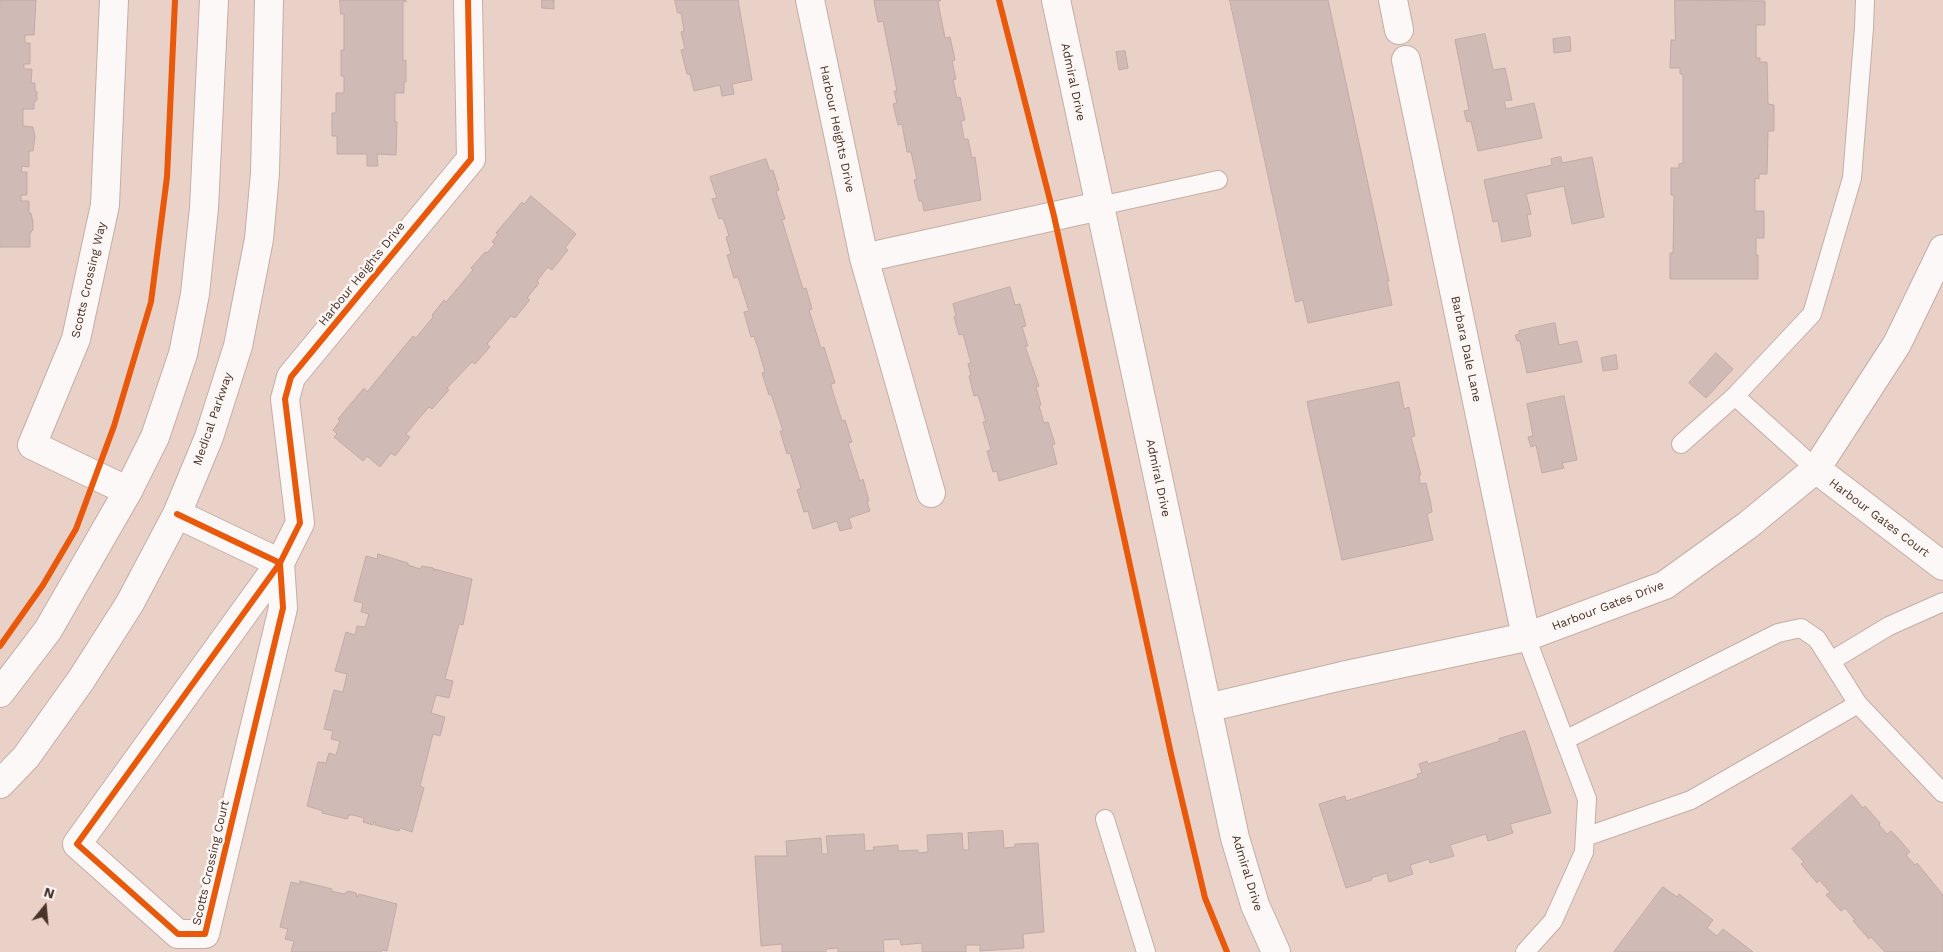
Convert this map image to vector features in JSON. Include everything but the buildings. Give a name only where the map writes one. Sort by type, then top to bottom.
[{"type":"street","name":"Scotts Crossing Way","points":[[114,0],[105,205],[76,339],[32,445],[128,491]]},
{"type":"street","points":[[0,693],[48,630],[128,491],[155,437],[183,354],[195,294],[204,208],[214,0]]},
{"type":"street","name":"Medical Parkway","points":[[0,784],[26,757],[81,680],[130,602],[177,514],[208,437],[238,346],[259,239],[265,173],[269,0]]},
{"type":"street","name":"Harbour Heights Drive","points":[[280,563],[300,523],[285,399],[291,377],[471,159],[468,0]]},
{"type":"street","name":"Harbour Heights Drive","points":[[810,0],[864,258],[931,492]]},
{"type":"street","name":"Admiral Drive","points":[[1056,0],[1235,838],[1256,905],[1276,952]]},
{"type":"street","points":[[1393,0],[1399,30]]},
{"type":"street","name":"Barbara Dale Lane","points":[[1406,60],[1526,638]]},
{"type":"street","points":[[864,258],[1100,206]]},
{"type":"street","name":"Harbour Gates Drive","points":[[1207,708],[1342,676],[1526,638],[1665,585],[1748,525],[1816,469],[1897,344],[1943,250]]},
{"type":"street","name":"Harbour Gates Court","points":[[1816,469],[1943,566]]},
{"type":"street","points":[[177,514],[280,563]]},
{"type":"street","name":"Scotts Crossing Court","points":[[280,563],[283,608],[205,934],[178,934],[77,844],[280,563]]},
{"type":"lane","points":[[1681,444],[1736,396],[1812,314],[1852,178],[1864,28],[1864,0]]},
{"type":"lane","points":[[1100,206],[1218,180]]},
{"type":"lane","points":[[1736,396],[1816,469]]},
{"type":"lane","points":[[1831,661],[1889,626],[1943,602]]},
{"type":"lane","points":[[1565,740],[1778,633],[1801,628],[1817,639],[1858,704],[1943,794]]},
{"type":"lane","points":[[1525,952],[1553,922],[1584,852],[1587,799],[1526,638]]},
{"type":"lane","points":[[1585,837],[1691,800],[1858,704]]},
{"type":"lane","points":[[1105,819],[1146,952]]},
{"type":"cycle path","points":[[0,646],[43,585],[76,529],[114,426],[151,302],[167,177],[175,0]]},
{"type":"cycle path","points":[[177,514],[280,563],[283,608],[205,934],[178,934],[77,844],[280,563],[300,523],[285,399],[291,377],[471,159],[468,0]]},
{"type":"cycle path","points":[[999,0],[1054,216],[1171,754],[1205,898],[1227,952]]}]
